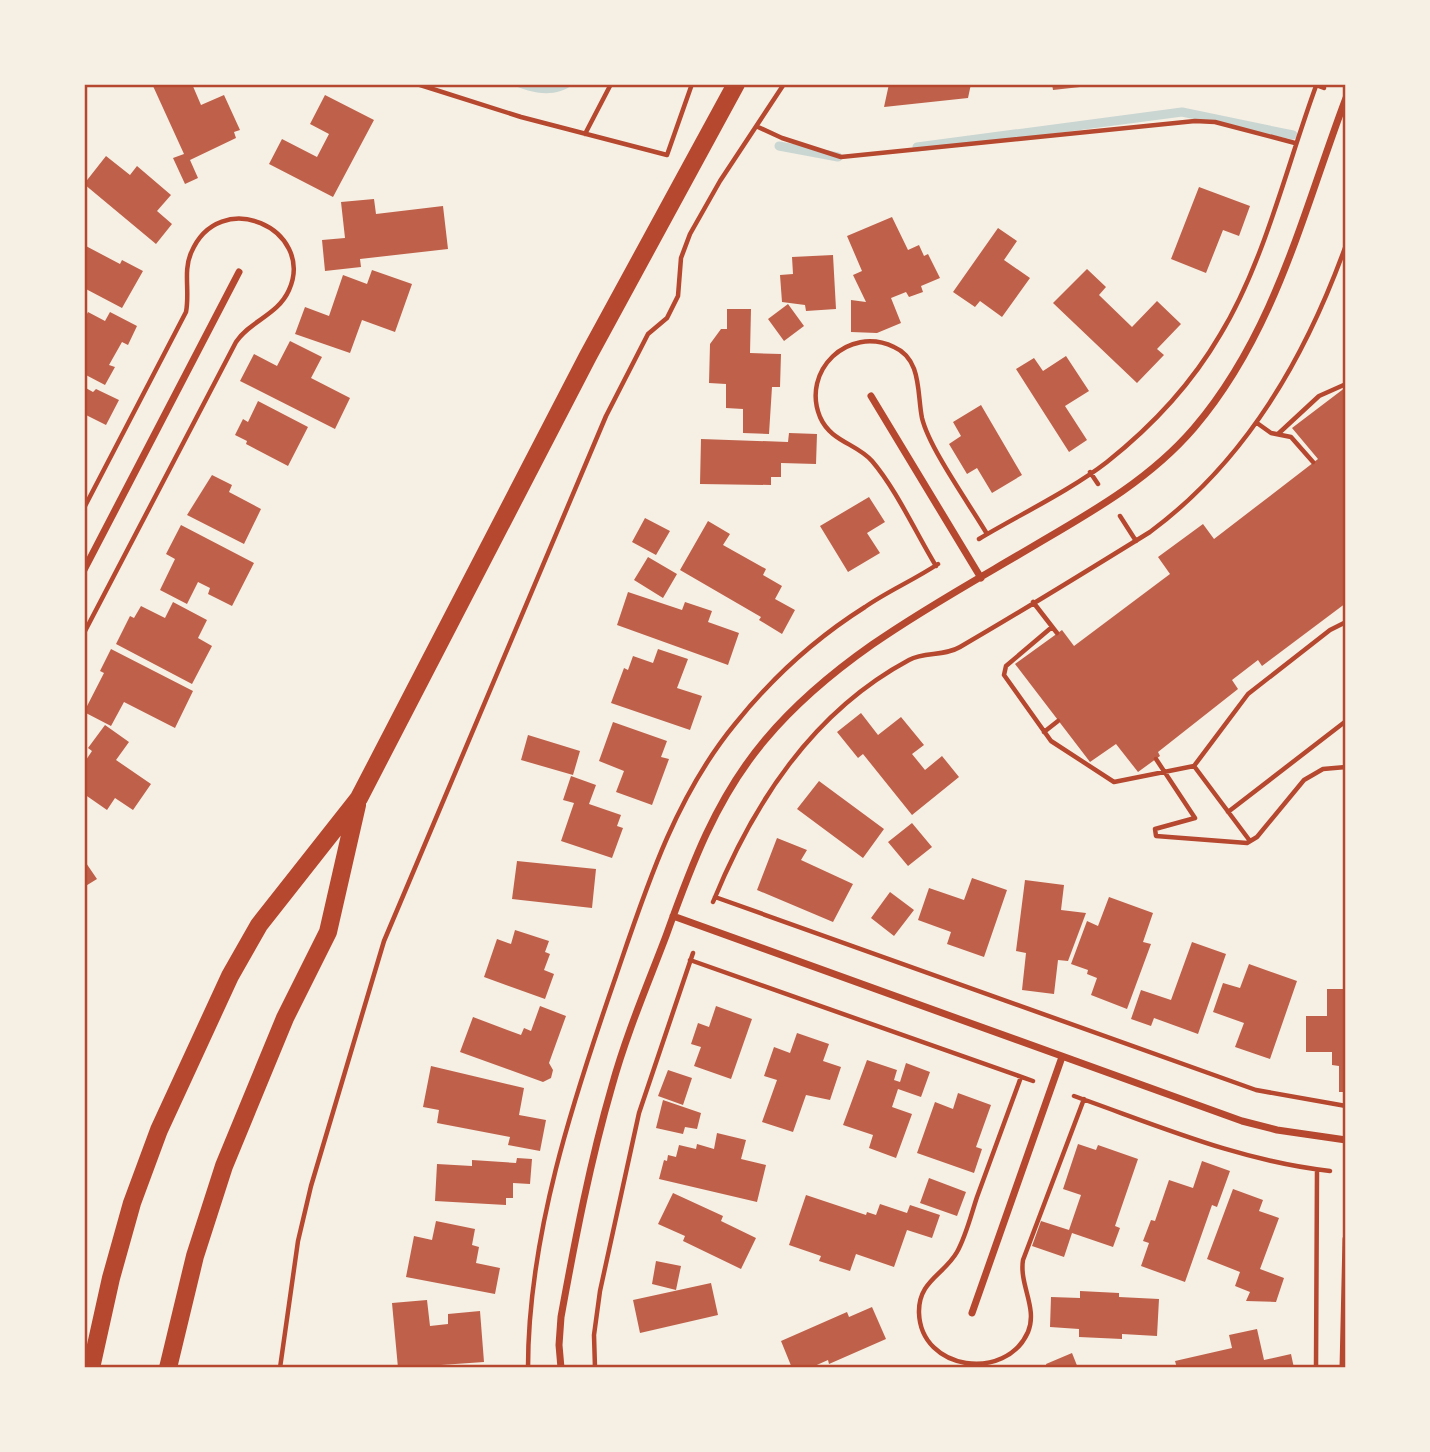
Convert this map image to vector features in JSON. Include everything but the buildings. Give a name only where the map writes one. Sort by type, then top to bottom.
[{"type":"main road","points":[[92,1368],[111,1278],[132,1203],[159,1130],[194,1049],[259,925],[359,798],[589,356],[736,84]]},
{"type":"main road","points":[[168,1368],[195,1256],[224,1166],[285,1018],[328,932],[359,798]]},
{"type":"street","points":[[561,1368],[561,1317],[602,1122],[624,1047],[702,840],[746,764],[779,723],[856,655],[1110,501],[1174,449],[1203,416],[1244,358],[1273,304],[1346,98]]},
{"type":"street","points":[[84,570],[239,272]]},
{"type":"street","points":[[872,396],[981,578]]},
{"type":"street","points":[[673,916],[1242,1121],[1277,1130],[1346,1140]]},
{"type":"street","points":[[972,1313],[1062,1057]]},
{"type":"street","points":[[1343,1368],[1346,1239]]},
{"type":"path","points":[[417,84],[585,134],[667,155],[692,84]]},
{"type":"path","points":[[585,134],[611,84]]},
{"type":"path","points":[[280,1368],[298,1241],[311,1186],[384,941],[606,416],[648,334],[667,318],[678,296],[681,258],[720,181],[784,84]]},
{"type":"path","points":[[979,539],[1090,472],[1138,434],[1171,400],[1222,333],[1265,232],[1315,85],[1324,89]]},
{"type":"path","points":[[758,127],[841,158],[1195,121],[1215,122],[1295,144]]},
{"type":"path","points":[[711,176],[720,181]]},
{"type":"path","points":[[1346,245],[1299,358],[1257,423],[1168,519],[957,649],[911,659],[837,713],[788,762],[771,786],[733,852],[714,900],[1256,1090],[1297,1100],[1346,1106]]},
{"type":"path","points":[[1278,434],[1319,396],[1346,384]]},
{"type":"path","points":[[1257,423],[1292,438],[1313,462]]},
{"type":"path","points":[[1090,472],[1098,484]]},
{"type":"path","points":[[1119,516],[1136,541]]},
{"type":"path","points":[[1033,602],[1057,633]]},
{"type":"path","points":[[1052,627],[1006,666],[1003,672],[1051,741],[1114,782],[1194,766],[1248,694],[1330,630],[1346,622]]},
{"type":"path","points":[[1044,732],[1058,721]]},
{"type":"path","points":[[1228,812],[1346,722]]},
{"type":"path","points":[[1156,759],[1195,818],[1154,829],[1156,836],[1251,842]]},
{"type":"path","points":[[1194,766],[1251,842]]},
{"type":"path","points":[[1251,842],[1312,773],[1346,767]]},
{"type":"path","points":[[595,1368],[594,1335],[600,1291],[639,1113],[693,953]]},
{"type":"path","points":[[690,960],[1033,1081]]},
{"type":"path","points":[[1074,1096],[1222,1149],[1330,1171]]},
{"type":"path","points":[[1316,1368],[1317,1170]]},
{"type":"shaded area","points":[[510,84],[574,84],[559,92],[542,93]]},
{"type":"waterway","points":[[917,147],[1182,112],[1293,135]]},
{"type":"waterway","points":[[779,146],[838,157]]}]
